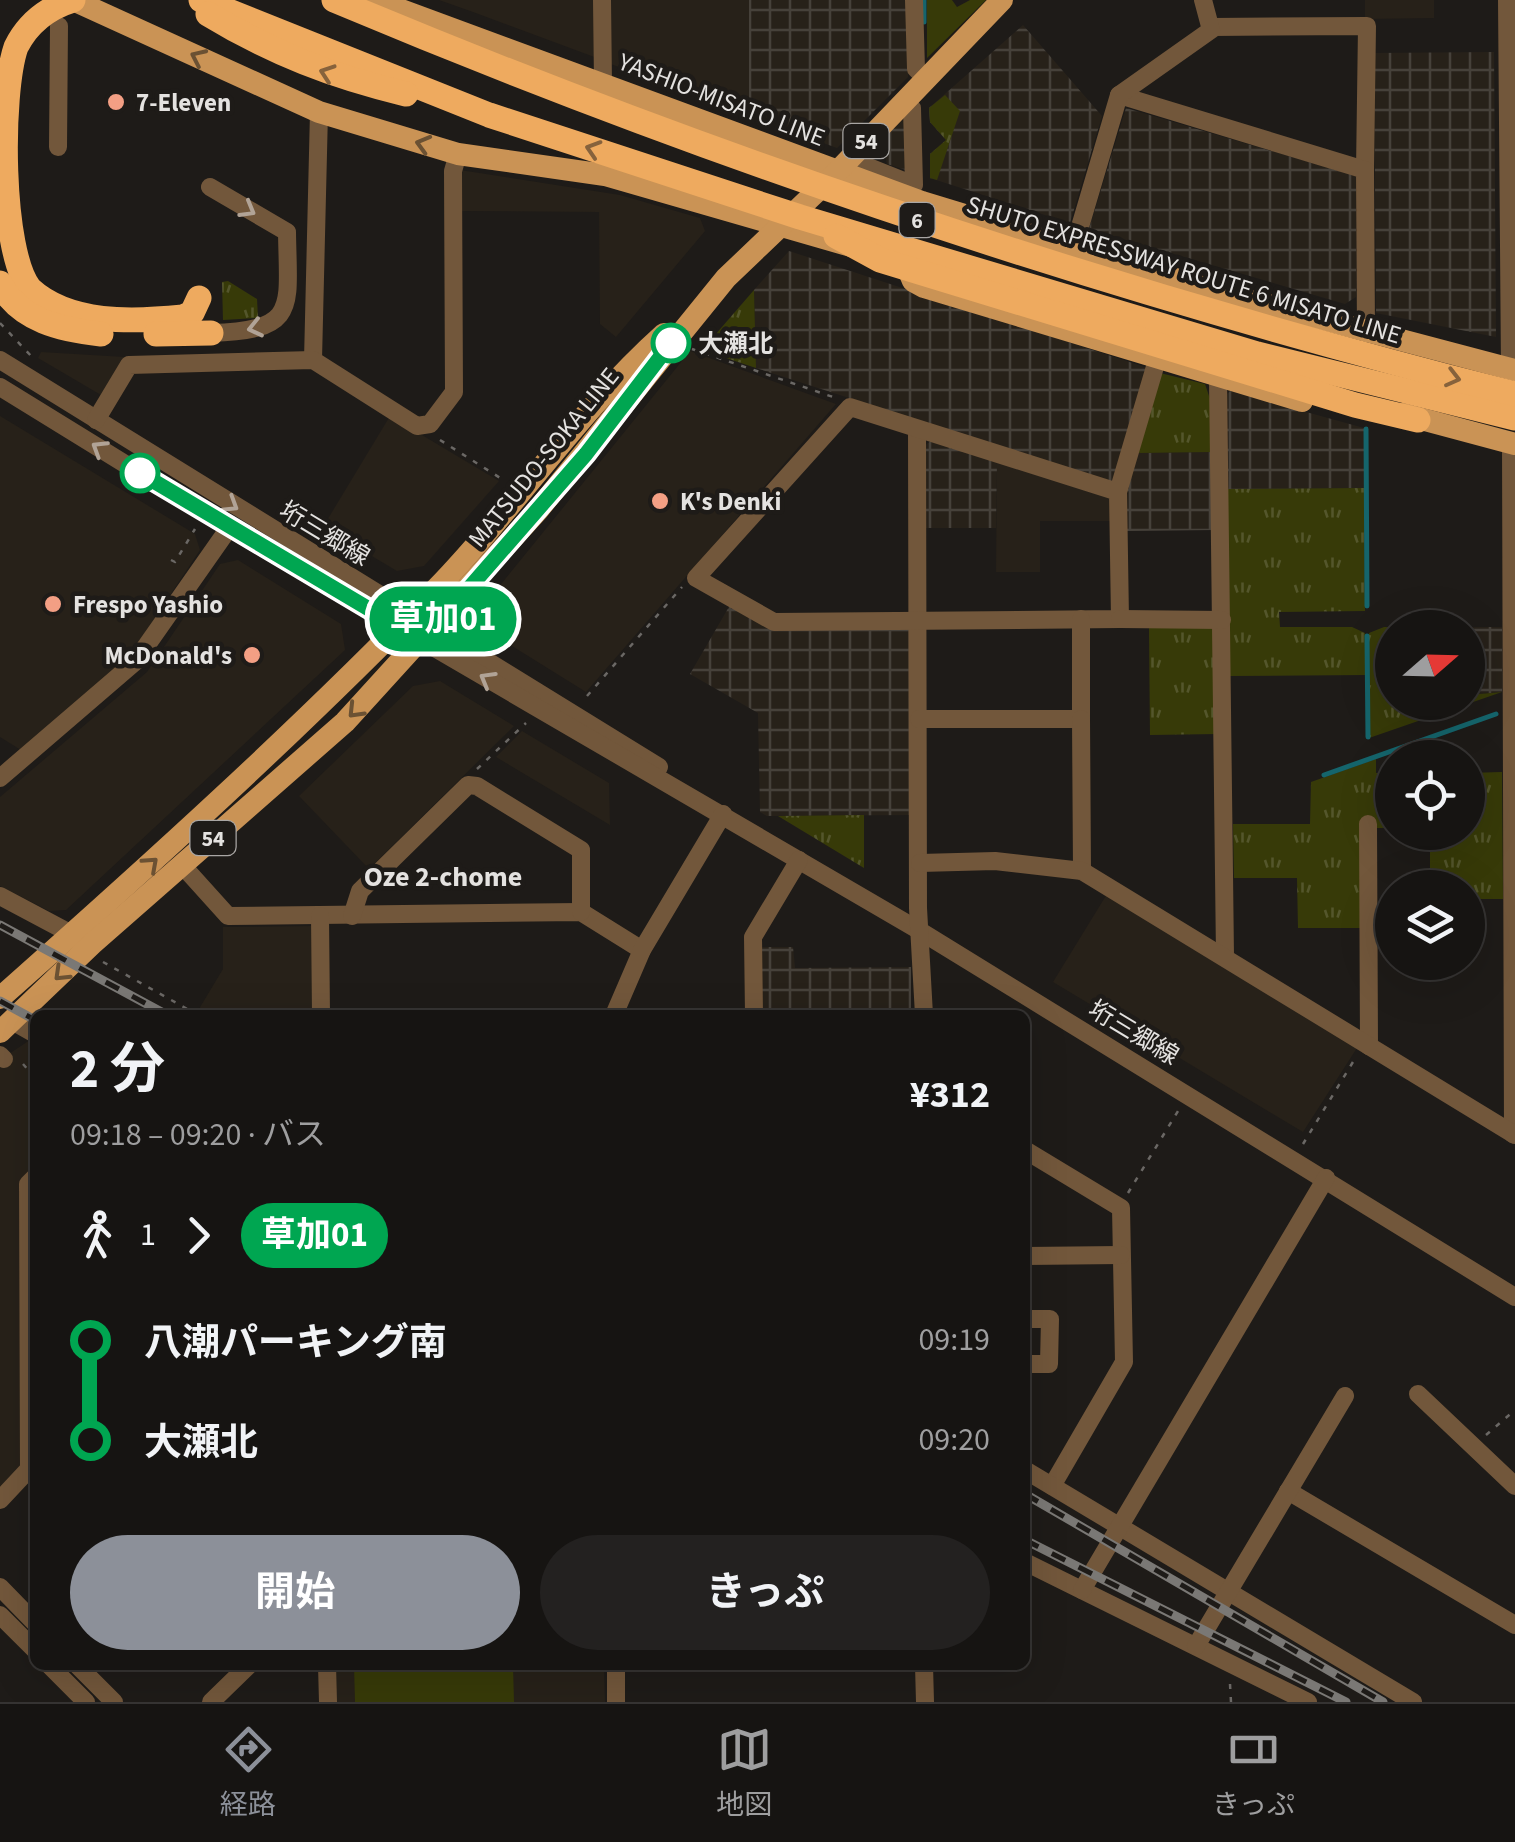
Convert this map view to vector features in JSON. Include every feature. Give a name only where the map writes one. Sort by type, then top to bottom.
[{"type":"highway","points":[[73,0],[35,20],[14,49],[2,104],[1,201],[8,253],[20,278],[59,307],[96,317],[172,318],[192,313],[200,298]]},
{"type":"highway","name":"6","points":[[185,0],[256,43],[317,70],[488,115]]},
{"type":"highway","name":"6","points":[[201,0],[488,115],[789,221],[1258,354],[1515,418]]},
{"type":"highway","name":"SHUTO EXPRESSWAY ROUTE 6 MISATO LINE","points":[[340,2],[742,160],[1021,255],[1398,364],[1513,377]]},
{"type":"highway","points":[[789,221],[880,260],[1355,406],[1418,420]]},
{"type":"highway","points":[[0,283],[30,314],[62,328],[100,334],[211,333]]},
{"type":"main road","points":[[73,0],[318,112],[458,154],[606,175],[789,221],[905,262],[1146,331],[1418,420],[1513,444]]},
{"type":"main road","name":"YASHIO-MISATO LINE","points":[[374,0],[1074,247],[1513,377]]},
{"type":"main road","name":"MATSUDO-SOKA LINE","points":[[0,998],[88,947],[216,806],[406,620],[521,496],[623,370],[789,221],[1002,0]]},
{"type":"main road","points":[[905,262],[913,281],[924,287],[1218,379],[1369,419],[1418,420]]},
{"type":"main road","name":"MATSUDO-SOKA LINE","points":[[6,1026],[88,947],[345,722],[430,634],[586,454],[726,278]]},
{"type":"street","points":[[602,0],[603,83]]},
{"type":"street","points":[[914,0],[916,68],[925,78]]},
{"type":"street","points":[[1203,0],[1211,27]]},
{"type":"street","points":[[1507,0],[1512,121],[1513,377]]},
{"type":"street","points":[[58,26],[58,146]]},
{"type":"street","points":[[1074,247],[1118,95],[1211,27],[1367,26],[1366,333]]},
{"type":"street","points":[[1118,95],[1366,170]]},
{"type":"street","points":[[843,166],[914,185],[912,108],[904,100]]},
{"type":"street","points":[[314,360],[318,112]]},
{"type":"street","points":[[96,420],[128,365],[314,360],[418,426],[430,424],[454,392],[453,171],[458,154]]},
{"type":"street","points":[[210,187],[287,232],[288,285],[282,315],[273,324],[259,330],[211,333]]},
{"type":"street","name":"垳三郷線","points":[[0,360],[406,620],[1326,1178],[1515,1297]]},
{"type":"street","points":[[1120,618],[1118,492],[1157,360]]},
{"type":"street","points":[[1218,379],[1225,956]]},
{"type":"street","name":"垳三郷線","points":[[0,387],[229,528],[406,620]]},
{"type":"street","points":[[1118,492],[850,408],[696,578],[774,622],[1222,620]]},
{"type":"street","points":[[916,428],[924,1010]]},
{"type":"street","points":[[1513,444],[1514,1135]]},
{"type":"street","points":[[0,778],[135,662],[229,528]]},
{"type":"street","points":[[1081,619],[1082,871]]},
{"type":"street","points":[[918,720],[1081,719]]},
{"type":"street","points":[[352,916],[360,891],[468,786],[477,786],[580,850],[581,912]]},
{"type":"street","points":[[616,1010],[642,950],[724,814]]},
{"type":"street","points":[[1367,1044],[1368,824]]},
{"type":"street","points":[[754,1010],[752,937],[799,860]]},
{"type":"street","points":[[920,863],[995,860],[1082,871],[1514,1135]]},
{"type":"street","points":[[182,866],[228,916],[581,912],[642,950]]},
{"type":"street","points":[[0,896],[88,947]]},
{"type":"street","points":[[320,916],[321,1010]]},
{"type":"street","points":[[1030,1153],[1120,1207],[1124,1362],[1052,1486]]},
{"type":"street","points":[[1082,1590],[1326,1178]]},
{"type":"street","points":[[30,1182],[30,1327]]},
{"type":"street","points":[[1030,1256],[1122,1254]]},
{"type":"street","points":[[1030,1318],[1050,1318],[1049,1364],[1030,1364]]},
{"type":"street","points":[[1418,1394],[1515,1486]]},
{"type":"street","points":[[1196,1646],[1345,1396]]},
{"type":"street","points":[[0,1500],[30,1472]]},
{"type":"street","points":[[1030,1473],[1414,1702]]},
{"type":"street","points":[[1288,1491],[1515,1626]]},
{"type":"street","points":[[1030,1564],[1308,1702]]},
{"type":"street","points":[[0,1588],[30,1618]]},
{"type":"street","points":[[0,1615],[30,1645]]},
{"type":"street","points":[[54,1670],[86,1702]]},
{"type":"street","points":[[82,1670],[114,1702]]},
{"type":"street","points":[[211,1702],[244,1670]]},
{"type":"street","points":[[327,1670],[328,1702]]},
{"type":"street","points":[[616,1670],[616,1702]]},
{"type":"street","points":[[924,1670],[925,1702]]},
{"type":"path","points":[[0,323],[34,359]]},
{"type":"path","points":[[690,348],[839,400],[850,408]]},
{"type":"path","points":[[418,426],[505,481]]},
{"type":"path","points":[[171,560],[175,562],[196,528]]},
{"type":"path","points":[[587,696],[686,582],[696,578]]},
{"type":"path","points":[[468,786],[474,773],[527,722]]},
{"type":"path","points":[[88,947],[190,1010]]},
{"type":"path","points":[[1302,1145],[1367,1044]]},
{"type":"path","points":[[1120,1207],[1178,1111]]},
{"type":"path","points":[[1475,1444],[1515,1410]]},
{"type":"shaded area","points":[[439,0],[596,0],[597,58],[473,12]]},
{"type":"shaded area","points":[[607,0],[749,0],[749,116],[608,63]]},
{"type":"shaded area","points":[[749,0],[907,0],[908,77],[837,148],[749,116]]},
{"type":"shaded area","points":[[1365,0],[1434,0],[1434,18],[1365,19]]},
{"type":"shaded area","points":[[1023,25],[1102,116],[1070,223],[930,178],[930,154],[946,140],[930,122],[929,108]]},
{"type":"shaded area","points":[[1494,52],[1496,337],[1376,313],[1374,53]]},
{"type":"shaded area","points":[[1126,108],[1356,176],[1356,297],[1345,304],[1089,229]]},
{"type":"shaded area","points":[[906,114],[909,171],[887,164],[882,139]]},
{"type":"shaded area","points":[[460,170],[620,195],[700,218],[705,231],[616,337],[600,324],[599,212],[460,211]]},
{"type":"shaded area","points":[[789,251],[1148,368],[1114,483],[756,368],[754,290]]},
{"type":"shaded area","name":"K's Denki","points":[[690,351],[836,404],[586,692],[491,633],[484,620],[489,599]]},
{"type":"shaded area","points":[[41,352],[125,357],[101,395],[38,358]]},
{"type":"shaded area","points":[[1230,391],[1364,428],[1364,488],[1226,489],[1226,395]]},
{"type":"shaded area","points":[[0,416],[195,534],[200,550],[129,657],[21,750],[0,737]]},
{"type":"shaded area","points":[[390,416],[499,481],[424,566],[397,571],[323,527]]},
{"type":"shaded area","points":[[932,440],[997,462],[996,528],[925,528],[924,446]]},
{"type":"shaded area","points":[[1215,452],[1215,530],[1127,531],[1126,493],[1138,453]]},
{"type":"shaded area","points":[[997,462],[1112,499],[1112,521],[1040,521],[1040,572],[996,572]]},
{"type":"shaded area","points":[[238,560],[341,624],[345,650],[66,910],[49,911],[0,886],[0,797],[147,672],[220,564]]},
{"type":"shaded area","points":[[730,605],[772,630],[910,629],[912,815],[767,816],[760,812],[758,713],[690,674]]},
{"type":"shaded area","points":[[1485,627],[1502,627],[1502,692],[1485,694]]},
{"type":"shaded area","points":[[440,681],[514,726],[369,869],[299,796],[413,686]]},
{"type":"shaded area","points":[[522,731],[609,783],[610,825],[496,757]]},
{"type":"shaded area","points":[[1107,894],[1357,1048],[1303,1132],[1053,982]]},
{"type":"shaded area","points":[[313,926],[313,1010],[199,1009],[223,969],[223,927]]},
{"type":"shaded area","points":[[758,947],[793,947],[795,968],[911,967],[911,1010],[759,1010]]},
{"type":"shaded area","points":[[30,1040],[30,1171],[19,1181],[22,1467],[0,1489],[0,1060]]},
{"type":"shaded area","points":[[335,1670],[604,1670],[605,1702],[335,1702]]},
{"type":"green space","points":[[927,0],[952,0],[957,7],[970,0],[986,0],[927,58]]},
{"type":"green space","points":[[945,95],[960,111],[937,180],[930,178],[930,154],[946,140],[930,122],[929,108]]},
{"type":"green space","points":[[228,281],[257,299],[258,318],[223,320],[222,282]]},
{"type":"green space","points":[[754,290],[756,368],[702,350]]},
{"type":"green space","points":[[1160,373],[1205,384],[1215,414],[1215,452],[1138,453]]},
{"type":"green space","points":[[1364,488],[1365,611],[1279,612],[1280,627],[1352,627],[1365,633],[1365,675],[1227,676],[1226,489]]},
{"type":"green space","points":[[1216,626],[1217,734],[1150,735],[1149,627]]},
{"type":"green space","points":[[1375,631],[1375,720],[1421,720],[1369,738],[1369,633]]},
{"type":"green space","points":[[1375,759],[1375,829],[1361,928],[1298,928],[1297,878],[1234,878],[1233,824],[1310,824],[1311,782]]},
{"type":"green space","points":[[1485,772],[1502,772],[1503,899],[1485,899],[1485,870],[1430,870],[1430,850],[1485,850]]},
{"type":"green space","points":[[864,815],[864,868],[778,816]]},
{"type":"green space","points":[[354,1670],[513,1670],[514,1702],[355,1702]]},
{"type":"waterway","points":[[924,0],[924,22]]},
{"type":"waterway","points":[[1366,429],[1367,606]]},
{"type":"waterway","points":[[1367,636],[1368,737]]},
{"type":"waterway","points":[[1324,775],[1496,714]]},
{"type":"railway","points":[[0,925],[158,1010]]},
{"type":"railway","points":[[0,1001],[30,1017]]},
{"type":"railway","points":[[1030,1497],[1383,1702]]},
{"type":"railway","points":[[1030,1543],[1346,1702]]},
{"type":"bus line","name":"草加01","points":[[140,473],[423,641],[586,454],[671,343]]},
{"type":"place","name":"7-Eleven","points":[[116,102]]},
{"type":"place","name":"大瀬北","points":[[671,343]]},
{"type":"place","name":"K's Denki","points":[[660,501]]},
{"type":"place","name":"Frespo Yashio","points":[[53,604]]},
{"type":"place","name":"McDonald's","points":[[252,655]]},
{"type":"district","name":"Oze 2-chome","points":[[443,876]]}]
